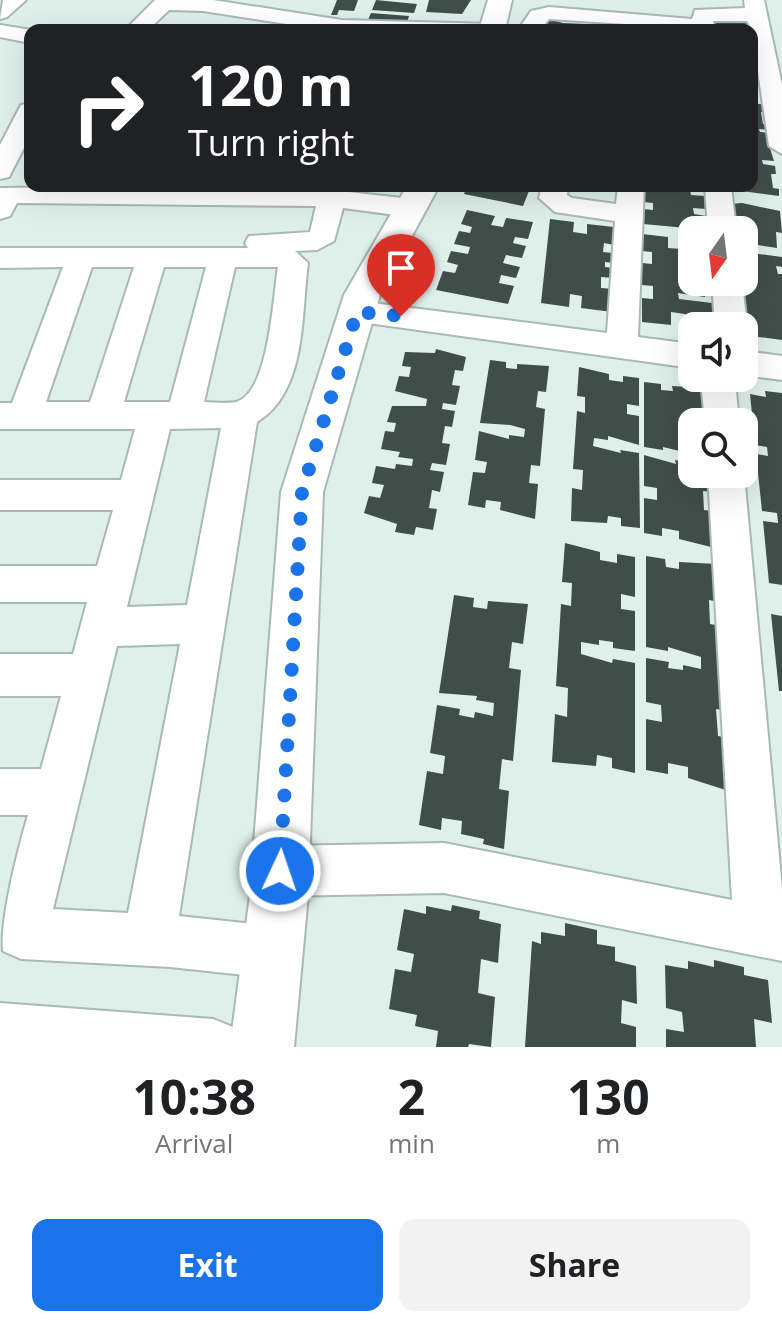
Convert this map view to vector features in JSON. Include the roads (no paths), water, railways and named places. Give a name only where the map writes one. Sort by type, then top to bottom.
[{"type":"street","points":[[128,24],[135,0]]},
{"type":"street","points":[[172,0],[424,24]]},
{"type":"street","points":[[494,24],[500,0]]},
{"type":"street","points":[[132,24],[164,3],[216,10],[265,24]]},
{"type":"street","points":[[703,24],[702,14],[755,8],[782,146]]},
{"type":"street","points":[[205,24],[216,10]]},
{"type":"street","points":[[533,24],[538,15],[549,13],[685,24]]},
{"type":"street","points":[[0,31],[24,35]]},
{"type":"street","points":[[3,159],[24,121]]},
{"type":"street","points":[[0,210],[7,195],[140,192]]},
{"type":"street","points":[[206,192],[331,198],[363,194],[417,197],[362,295],[302,492],[280,871],[262,1047]]},
{"type":"street","points":[[554,192],[553,198],[565,206],[630,200],[622,336]]},
{"type":"street","points":[[710,192],[712,216]]},
{"type":"street","points":[[719,192],[721,216]]},
{"type":"street","points":[[0,243],[313,243],[324,235],[331,198]]},
{"type":"street","points":[[0,258],[81,257],[283,257],[293,263],[276,381],[258,405],[241,415],[12,416],[81,257]]},
{"type":"street","points":[[223,257],[170,416],[138,495],[59,792],[11,933],[272,952]]},
{"type":"street","points":[[103,416],[152,258]]},
{"type":"street","points":[[357,312],[622,336],[678,337]]},
{"type":"street","points":[[622,336],[678,352]]},
{"type":"street","points":[[758,343],[782,346]]},
{"type":"street","points":[[758,365],[782,368]]},
{"type":"street","points":[[149,941],[241,415]]},
{"type":"street","points":[[280,871],[444,868],[771,932],[727,488]]},
{"type":"street","points":[[0,495],[138,495]]},
{"type":"street","points":[[0,584],[114,584]]},
{"type":"street","points":[[103,627],[204,624]]},
{"type":"street","points":[[0,675],[90,675]]},
{"type":"street","points":[[0,792],[59,792]]},
{"type":"street","points":[[0,1030],[213,1047]]}]
